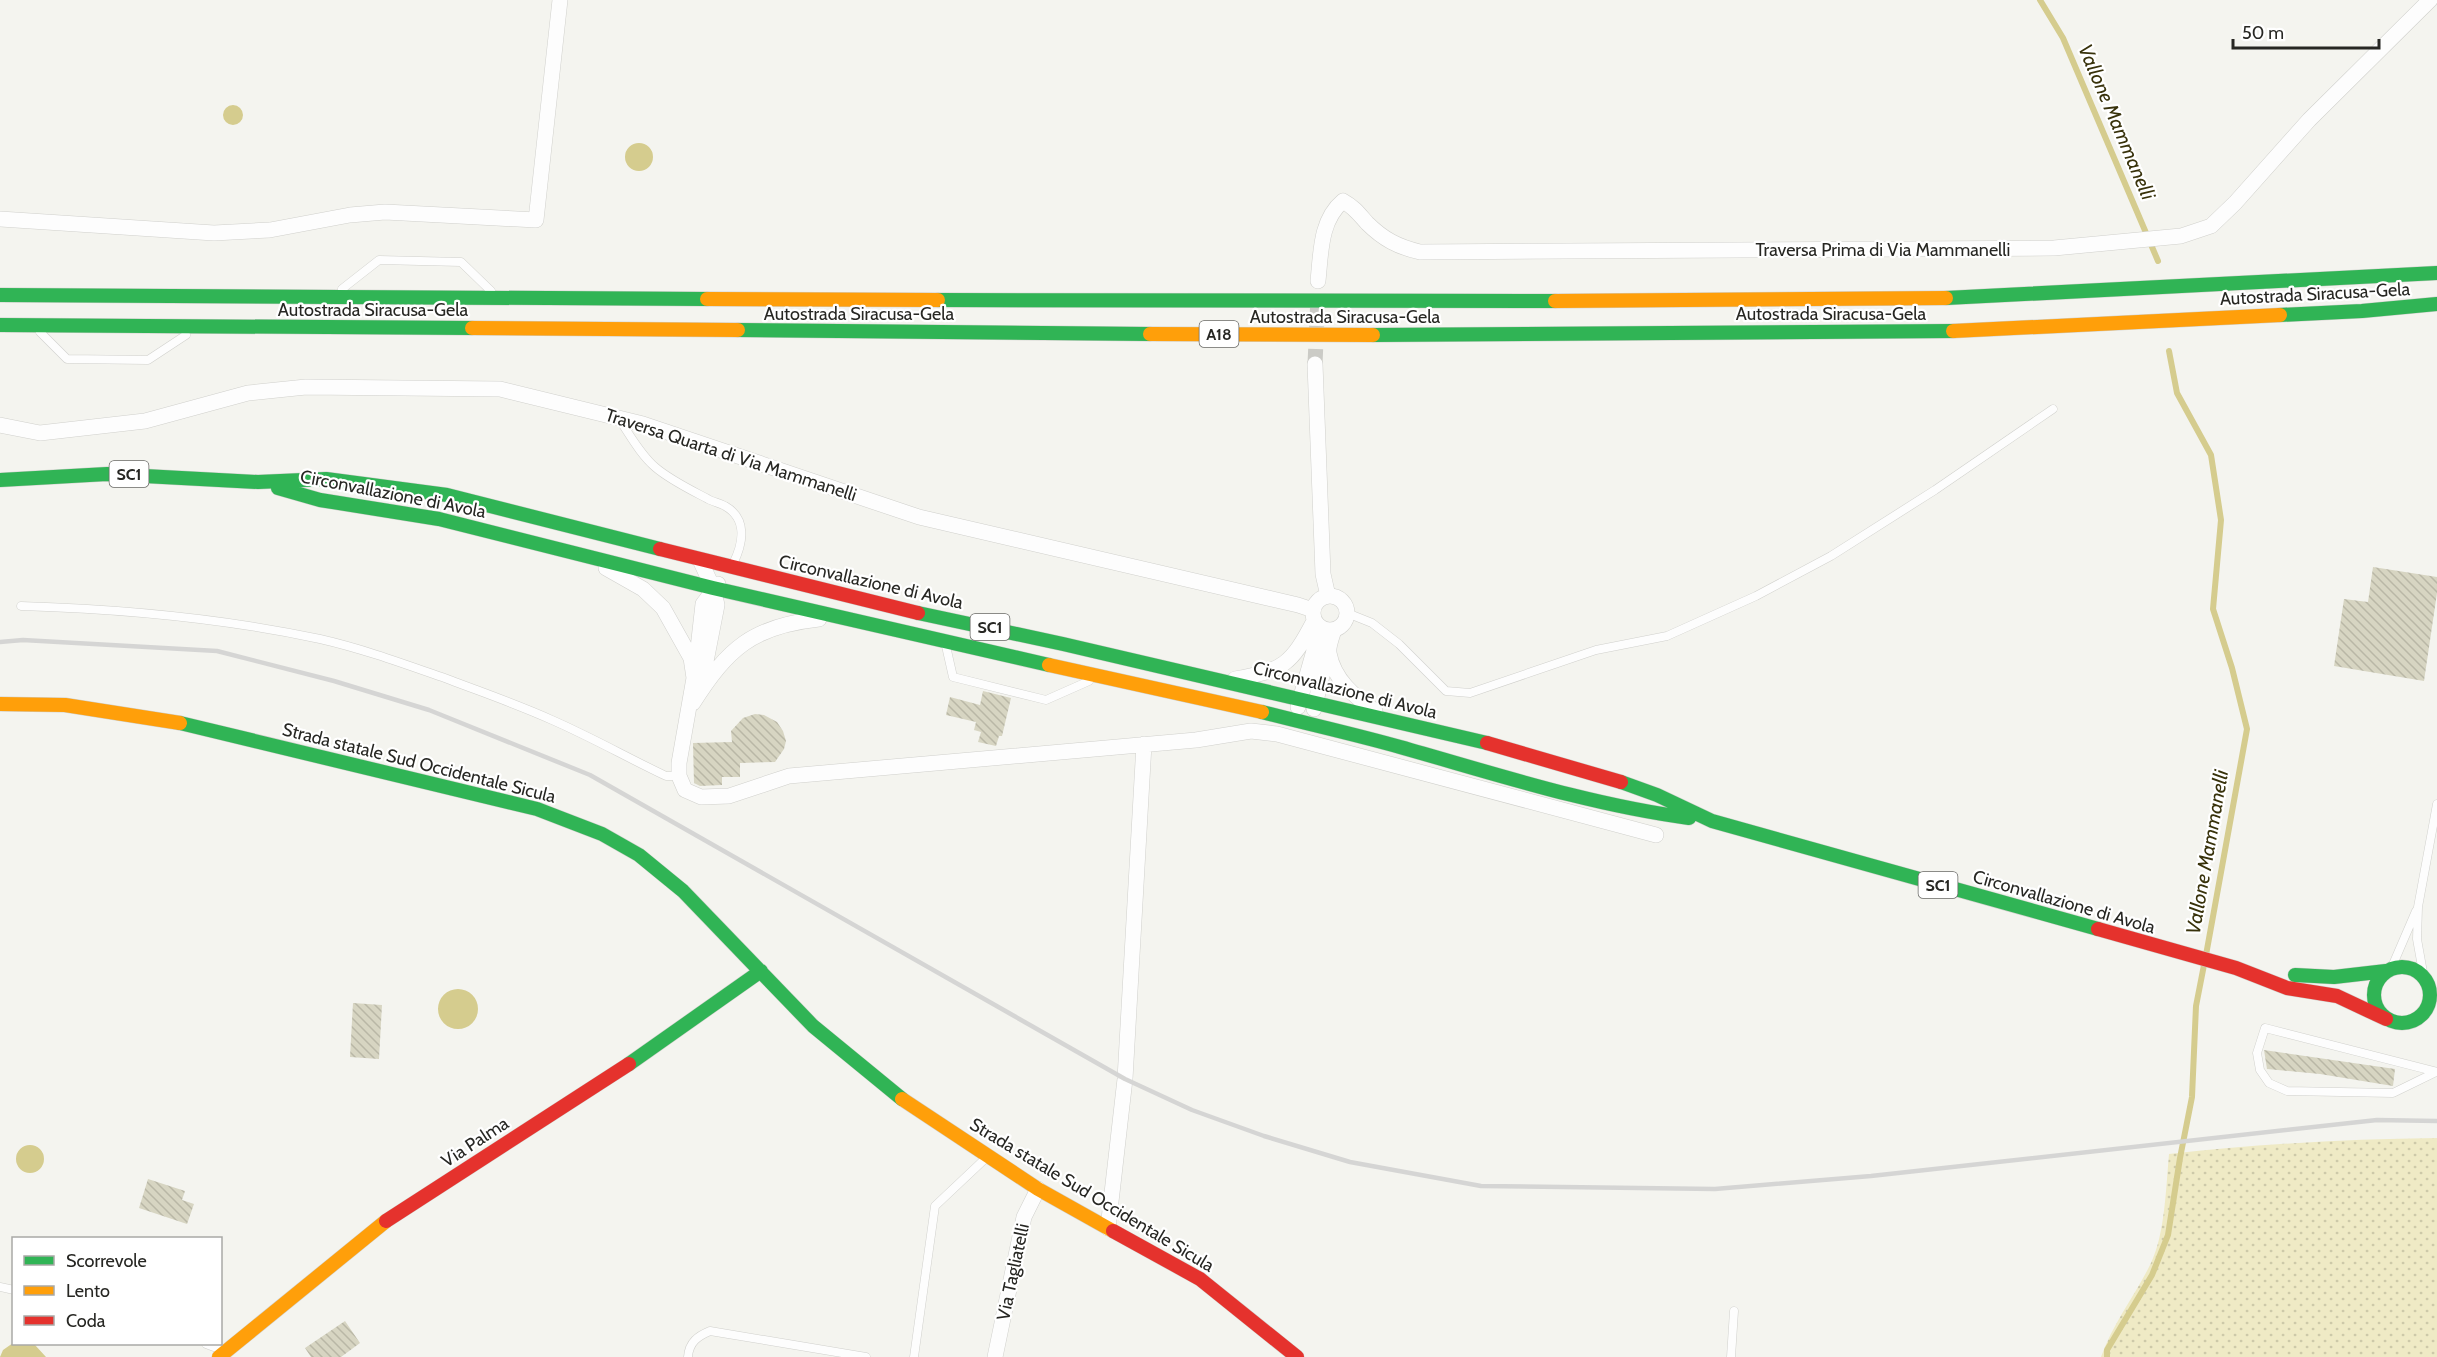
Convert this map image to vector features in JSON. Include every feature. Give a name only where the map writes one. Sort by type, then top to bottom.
[{"type":"main road","name":"Autostrada Siracusa-Gela","points":[[0,296],[1298,302],[1935,299],[2437,273]]},
{"type":"main road","name":"Autostrada Siracusa-Gela","points":[[0,325],[1351,335],[1925,332],[2362,311],[2437,304]]},
{"type":"main road","name":"Circonvallazione di Avola","points":[[0,480],[107,474],[258,482],[326,479],[447,495],[910,612],[984,626],[1385,717],[1569,766],[1640,788],[1712,821],[2236,968]]},
{"type":"main road","name":"Circonvallazione di Avola","points":[[258,482],[320,500],[439,519],[837,617],[1303,721],[1559,794],[1637,812],[1712,821]]},
{"type":"main road","name":"Strada statale Sud Occidentale Sicula","points":[[0,704],[65,705],[199,726],[537,809],[602,834],[639,855],[683,891],[813,1026],[906,1103],[1038,1189],[1200,1279],[1297,1357]]},
{"type":"main road","points":[[2236,968],[2318,977],[2405,967],[2419,973],[2429,984],[2427,1007],[2422,1014],[2408,1023]]},
{"type":"main road","points":[[2236,968],[2287,988],[2337,996],[2386,1019],[2427,1025]]},
{"type":"main road","points":[[2386,1019],[2379,1012],[2373,995],[2379,978],[2389,970]]},
{"type":"main road","name":"Via Palma","points":[[223,1354],[373,1230],[668,1038],[761,971]]},
{"type":"street","points":[[0,219],[214,234],[270,230],[350,215],[385,212],[536,220],[560,0]]},
{"type":"street","name":"Traversa Prima di Via Mammanelli","points":[[1318,281],[1326,224],[1334,208],[1343,201],[1354,207],[1384,238],[1400,248],[1420,252],[2054,248],[2181,236],[2211,226],[2235,203],[2309,120],[2430,0]]},
{"type":"street","points":[[1315,364],[1323,574],[1328,596]]},
{"type":"street","name":"Traversa Quarta di Via Mammanelli","points":[[0,425],[40,433],[145,421],[248,393],[306,387],[500,388],[643,424],[919,517],[1298,604],[1315,619]]},
{"type":"street","points":[[586,556],[643,589],[663,608],[691,658],[697,685]]},
{"type":"street","points":[[700,560],[713,588]]},
{"type":"street","points":[[734,568],[713,588],[703,604],[697,685],[679,763],[679,776],[685,790],[701,797],[729,796],[789,776],[1196,740],[1251,731],[1277,734],[1656,835]]},
{"type":"street","points":[[1303,721],[1317,640],[1315,619],[1318,600],[1328,596],[1341,600],[1347,613],[1343,624],[1334,630],[1328,630],[1315,619]]},
{"type":"street","points":[[697,685],[730,654],[762,631],[794,622],[837,617]]},
{"type":"street","points":[[1228,681],[1268,673],[1287,662],[1300,648],[1315,619]]},
{"type":"street","points":[[1308,700],[1334,630]]},
{"type":"street","points":[[1328,651],[1336,673],[1345,687],[1356,698],[1385,717]]},
{"type":"street","points":[[1108,1228],[1125,1079],[1144,744]]},
{"type":"street","name":"Via Tagliatelli","points":[[995,1357],[1024,1217],[1038,1189]]},
{"type":"lane","points":[[332,297],[379,260],[461,262],[499,298]]},
{"type":"lane","points":[[33,324],[67,359],[148,360],[197,327]]},
{"type":"lane","points":[[1347,613],[1372,623],[1399,644],[1446,692],[1470,693],[1596,650],[1667,636],[1756,596],[1840,550],[1935,490],[2053,409]]},
{"type":"lane","points":[[618,417],[639,450],[656,468],[726,507],[739,520],[742,535],[734,568]]},
{"type":"lane","points":[[21,606],[90,608],[176,617],[265,628],[322,640],[394,660],[479,691],[552,719],[666,776],[679,776]]},
{"type":"lane","points":[[946,642],[953,677],[1046,700],[1103,675]]},
{"type":"lane","points":[[2389,970],[2418,907],[2433,855],[2437,804]]},
{"type":"lane","points":[[2418,907],[2417,939],[2429,984]]},
{"type":"lane","points":[[2265,1028],[2437,1072],[2393,1093],[2287,1091],[2269,1083],[2260,1070],[2257,1053],[2265,1028]]},
{"type":"lane","points":[[914,1357],[935,1206],[989,1156]]},
{"type":"lane","points":[[1731,1357],[1734,1311]]},
{"type":"lane","points":[[688,1357],[696,1337],[710,1331],[866,1357]]},
{"type":"lane","points":[[208,1345],[223,1354]]},
{"type":"shaded area","points":[[233,105],[240,108],[243,115],[240,122],[233,125],[226,122],[223,115],[226,108]]},
{"type":"shaded area","points":[[639,143],[649,147],[653,157],[649,167],[639,171],[629,167],[625,157],[629,147]]},
{"type":"shaded area","points":[[458,989],[466,990],[472,995],[477,1001],[477,1017],[472,1023],[466,1028],[458,1029],[450,1028],[444,1023],[439,1017],[438,1009],[439,1001],[444,995],[450,990]]},
{"type":"shaded area","points":[[2437,1138],[2437,1357],[2101,1357],[2156,1251],[2164,1210],[2169,1154],[2303,1143]]},
{"type":"shaded area","points":[[30,1145],[40,1149],[44,1159],[40,1169],[30,1173],[20,1169],[16,1159],[20,1149]]},
{"type":"shaded area","points":[[12,1344],[35,1345],[46,1357],[0,1357],[3,1350]]},
{"type":"building","points":[[2373,567],[2437,577],[2437,593],[2424,681],[2334,666],[2344,599],[2368,602]]},
{"type":"building","points":[[983,691],[1011,698],[1002,736],[999,736],[996,746],[978,742],[981,732],[974,730],[976,722],[946,715],[950,697],[980,705]]},
{"type":"building","points":[[755,714],[764,715],[777,722],[783,731],[786,741],[784,749],[775,762],[740,763],[740,777],[722,777],[722,785],[700,786],[694,783],[693,743],[732,742],[731,731],[743,718]]},
{"type":"building","points":[[353,1003],[382,1005],[379,1059],[350,1057]]},
{"type":"building","points":[[2264,1050],[2395,1069],[2393,1086],[2320,1074],[2267,1069]]},
{"type":"building","points":[[148,1179],[185,1191],[182,1200],[194,1204],[187,1224],[139,1208]]},
{"type":"building","points":[[345,1321],[360,1343],[341,1357],[311,1357],[305,1348]]},
{"type":"waterway","name":"Vallone Mammanelli","points":[[2040,0],[2063,38],[2158,261]]},
{"type":"waterway","name":"Vallone Mammanelli","points":[[2169,351],[2177,393],[2211,455],[2221,520],[2213,609],[2232,668],[2247,729],[2206,955]]},
{"type":"waterway","name":"Vallone Mammanelli","points":[[2107,1357],[2107,1350],[2152,1275],[2168,1235],[2192,1097],[2196,1006],[2204,965]]},
{"type":"tunnel","points":[[1315,364],[1318,296]]},
{"type":"railway","points":[[0,642],[23,640],[217,651],[334,681],[429,710],[590,775],[1125,1079],[1192,1110],[1264,1136],[1350,1162],[1481,1186],[1715,1189],[1871,1176],[2377,1120],[2437,1121]]},
{"type":"traffic: fast","points":[[1946,298],[2437,273]]},
{"type":"traffic: fast","points":[[0,295],[707,299]]},
{"type":"traffic: fast","points":[[938,300],[1555,301]]},
{"type":"traffic: fast","points":[[2280,315],[2437,304]]},
{"type":"traffic: fast","points":[[0,325],[472,328]]},
{"type":"traffic: fast","points":[[738,330],[1150,334]]},
{"type":"traffic: fast","points":[[1373,335],[1953,331]]},
{"type":"traffic: fast","points":[[0,480],[107,474],[258,482],[326,479],[447,495],[660,549]]},
{"type":"traffic: fast","points":[[278,488],[320,500],[439,519],[713,588],[1049,665]]},
{"type":"traffic: fast","points":[[918,613],[1063,644],[1487,743]]},
{"type":"traffic: fast","points":[[1262,712],[1383,742],[1579,797],[1689,818]]},
{"type":"traffic: fast","points":[[180,723],[537,809],[602,834],[639,855],[683,891],[813,1026],[902,1099]]},
{"type":"traffic: fast","points":[[1621,782],[1657,795],[1712,821],[2098,929]]},
{"type":"traffic: fast","points":[[2402,967],[2413,969],[2422,975],[2428,984],[2430,995],[2428,1006],[2422,1015],[2413,1021],[2402,1023],[2391,1021],[2382,1015],[2376,1006],[2374,995],[2376,984],[2382,975],[2391,969],[2402,967]]},
{"type":"traffic: fast","points":[[629,1064],[761,971]]},
{"type":"traffic: fast","points":[[2295,975],[2334,977],[2386,971]]},
{"type":"traffic: slow","points":[[1555,301],[1946,298]]},
{"type":"traffic: slow","points":[[707,299],[938,300]]},
{"type":"traffic: slow","points":[[1953,331],[2280,315]]},
{"type":"traffic: slow","points":[[472,328],[738,330]]},
{"type":"traffic: slow","points":[[1150,334],[1373,335]]},
{"type":"traffic: slow","points":[[1049,665],[1262,712]]},
{"type":"traffic: slow","points":[[0,704],[65,705],[180,723]]},
{"type":"traffic: slow","points":[[902,1099],[1038,1189],[1113,1231]]},
{"type":"traffic: slow","points":[[219,1357],[386,1221]]},
{"type":"traffic: jam","points":[[660,549],[918,613]]},
{"type":"traffic: jam","points":[[1487,743],[1621,782]]},
{"type":"traffic: jam","points":[[2098,929],[2236,968],[2287,988],[2337,996],[2386,1019]]},
{"type":"traffic: jam","points":[[386,1221],[629,1064]]},
{"type":"traffic: jam","points":[[1113,1231],[1200,1279],[1297,1357]]}]
